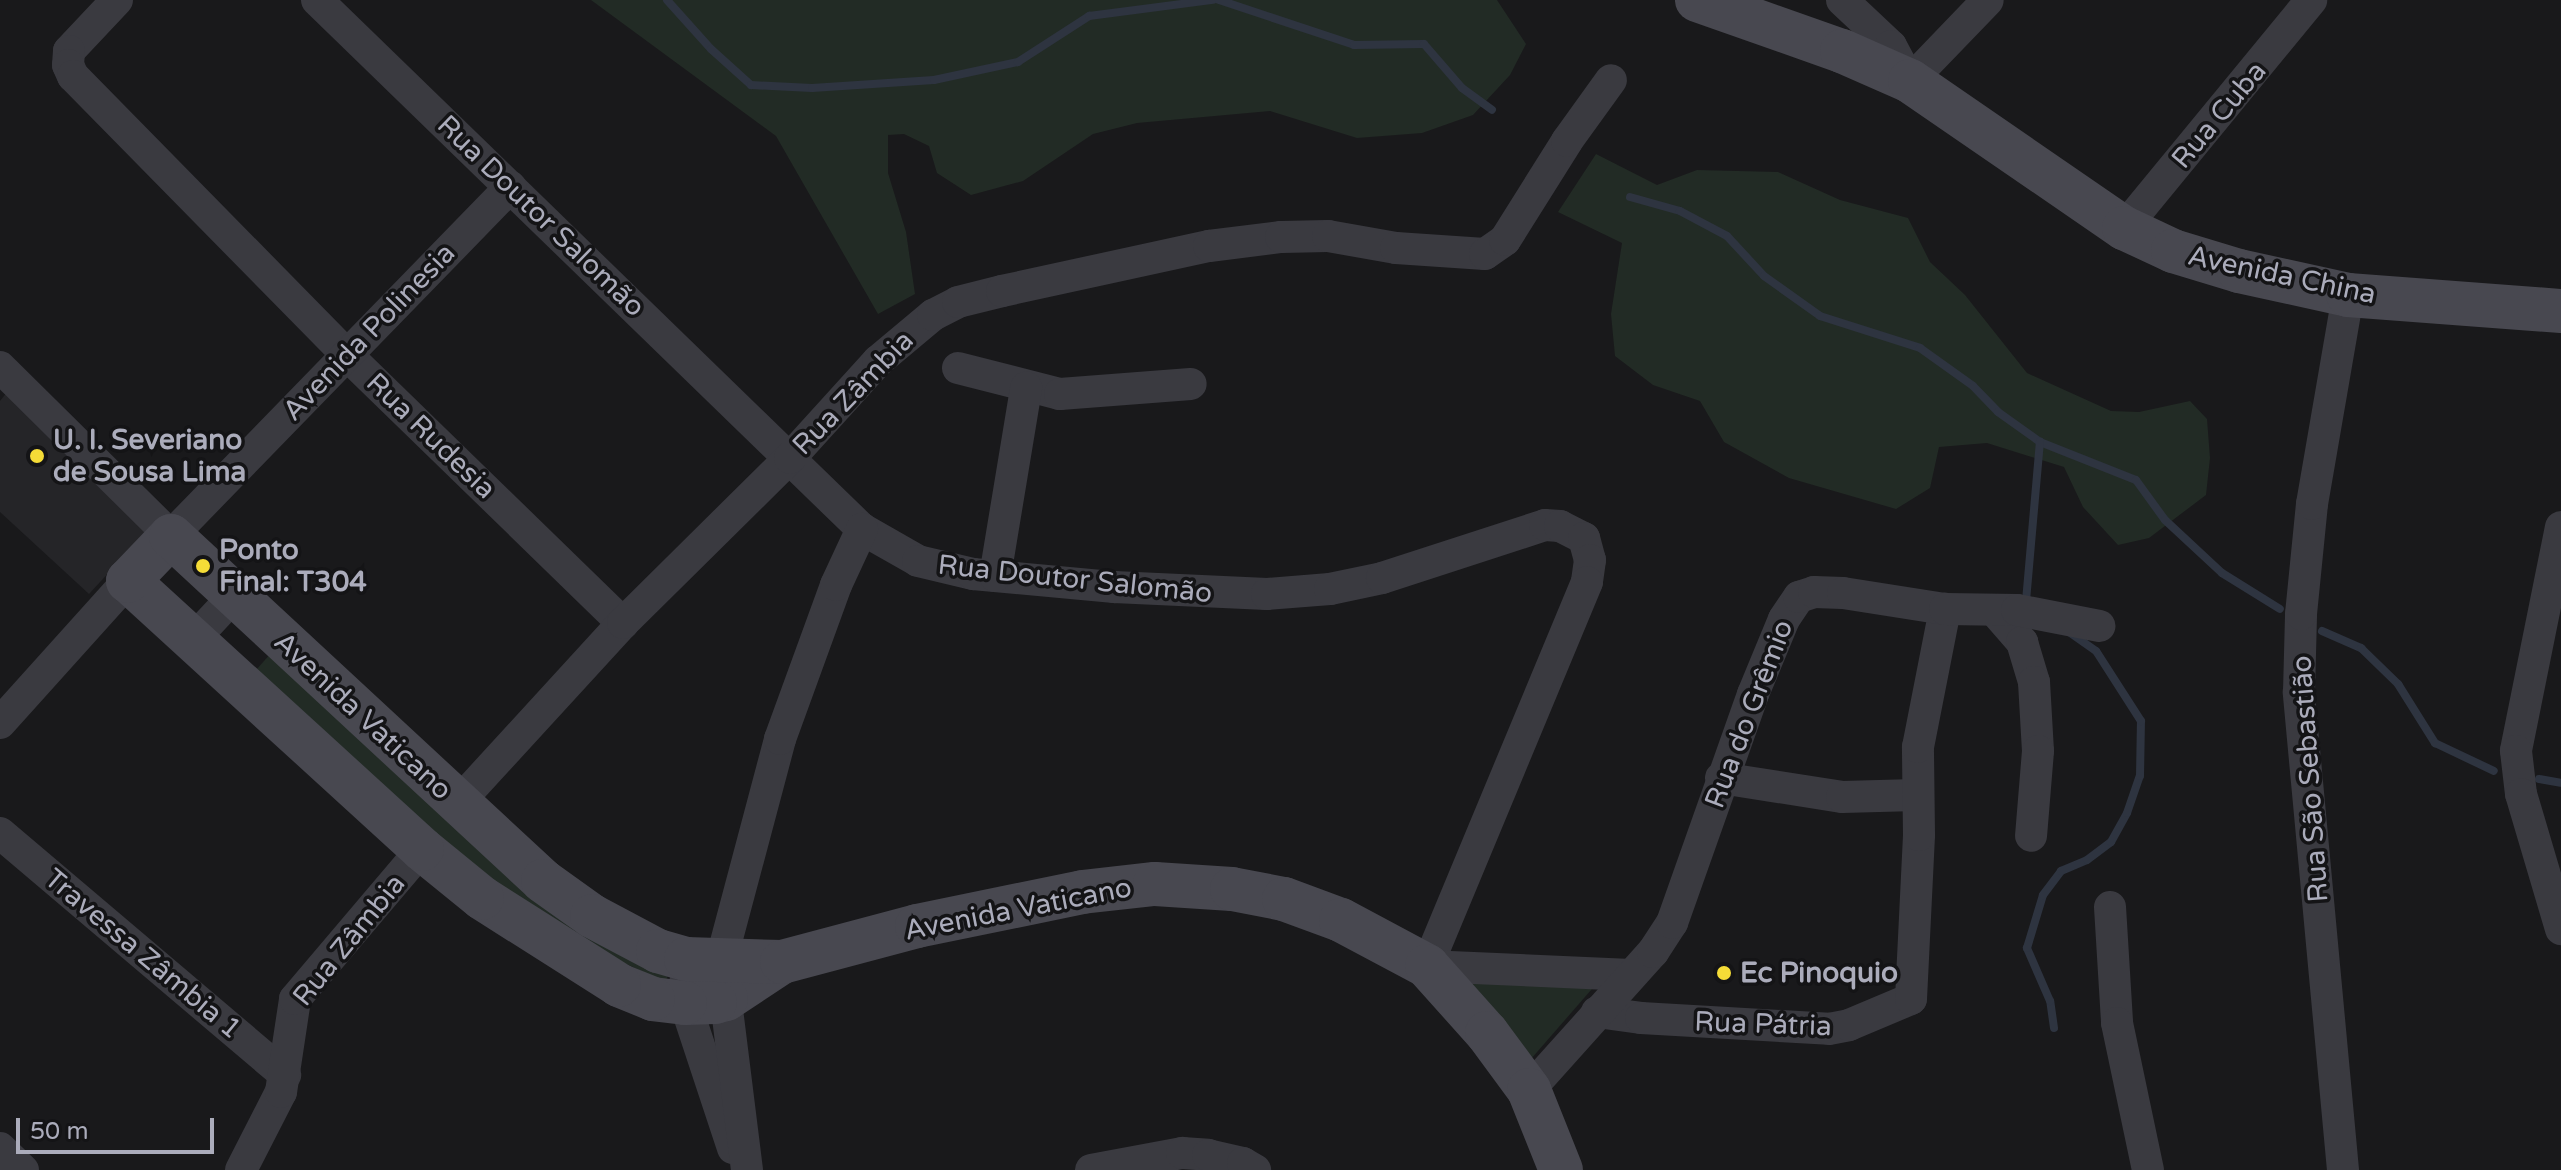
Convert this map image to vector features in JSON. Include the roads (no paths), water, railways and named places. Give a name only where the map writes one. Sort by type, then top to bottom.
[{"type":"street","name":"Rua Rudesia","points":[[117,0],[69,51],[68,65],[73,76],[347,355],[623,623]]},
{"type":"street","name":"Rua Doutor Salomão","points":[[317,0],[862,529],[899,552],[936,568],[1190,593],[1267,594],[1330,589],[1382,578],[1545,525],[1560,526],[1584,538],[1590,560],[1587,582],[1427,966]]},
{"type":"street","name":"Avenida China","points":[[1697,0],[1842,51],[1910,81],[2124,228],[2173,251],[2239,271],[2348,295],[2561,311]]},
{"type":"street","points":[[1842,0],[1891,46],[1910,81],[1988,0]]},
{"type":"street","name":"Rua Cuba","points":[[2124,228],[2311,0]]},
{"type":"street","name":"Rua Zâmbia","points":[[457,804],[623,623],[790,458],[907,334],[958,302],[1209,246],[1281,237],[1328,236],[1396,248],[1476,254],[1493,251],[1505,240],[1567,141],[1611,80]]},
{"type":"street","name":"Avenida Polinesia","points":[[0,723],[128,581],[510,187]]},
{"type":"street","name":"Rua São Sebastião","points":[[2343,1170],[2299,692],[2301,614],[2312,504],[2348,295]]},
{"type":"street","name":"Avenida Vaticano","points":[[0,367],[234,596],[543,881],[592,916],[705,980]]},
{"type":"street","points":[[958,368],[1026,388],[1060,394],[1089,395],[1191,384]]},
{"type":"street","points":[[995,576],[1026,388]]},
{"type":"street","points":[[2561,527],[2522,715],[2516,763],[2521,794],[2561,929]]},
{"type":"street","points":[[741,1170],[718,1112],[705,980],[780,739],[836,585],[862,529]]},
{"type":"street","name":"Avenida Vaticano","points":[[128,581],[422,849],[482,898],[619,985],[653,999],[705,980],[932,923],[1082,892],[1155,884],[1232,889],[1284,899],[1341,920],[1427,966],[1487,1033],[1529,1090],[1561,1170]]},
{"type":"street","name":"Rua do Grêmio","points":[[1529,1090],[1653,952],[1684,897],[1721,778],[1784,619],[1799,597],[1814,592],[1843,593],[1945,609],[2032,611],[2099,626]]},
{"type":"street","points":[[192,641],[234,596]]},
{"type":"street","points":[[1721,778],[1842,797],[1916,795],[1918,747],[1945,609]]},
{"type":"street","points":[[1994,610],[2022,642],[2034,682],[2038,751],[2031,836]]},
{"type":"street","name":"Rua Pátria","points":[[1597,1012],[1641,1018],[1829,1029],[1849,1025],[1909,1001],[1913,990],[1919,835],[1916,795]]},
{"type":"street","name":"Travessa Zâmbia 1","points":[[0,833],[285,1075]]},
{"type":"street","name":"Rua Zâmbia","points":[[241,1170],[274,1110],[285,1075],[290,1013],[295,999],[422,849]]},
{"type":"street","points":[[2110,907],[2117,1023],[2148,1170]]},
{"type":"street","points":[[1427,966],[1631,975]]},
{"type":"street","points":[[705,980],[747,1170]]},
{"type":"street","points":[[0,1148],[23,1170]]},
{"type":"street","points":[[1091,1170],[1182,1153],[1243,1163],[1255,1170]]},
{"type":"waterway","points":[[667,0],[711,49],[751,85],[812,88],[934,80],[1018,62],[1089,16],[1213,0]]},
{"type":"waterway","points":[[1219,0],[1354,45],[1424,44],[1462,88],[1492,110]]},
{"type":"waterway","points":[[1630,197],[1680,211],[1727,236],[1764,276],[1820,316],[1920,348],[1973,386],[1998,412],[2040,442],[2136,480],[2165,520],[2222,573],[2280,609]]},
{"type":"waterway","points":[[2026,601],[2040,442]]},
{"type":"waterway","points":[[2322,631],[2361,648],[2398,684],[2435,743],[2494,771]]},
{"type":"waterway","points":[[2054,1028],[2050,1001],[2027,948],[2043,895],[2061,871],[2087,860],[2111,842],[2127,813],[2140,776],[2141,721],[2096,651],[2069,632]]},
{"type":"waterway","points":[[2539,779],[2561,783]]},
{"type":"place","name":"U. I. Severiano de Sousa Lima","points":[[37,456]]},
{"type":"place","name":"Ponto Final: T304","points":[[203,566]]},
{"type":"place","name":"Ec Pinoquio","points":[[1724,973]]}]
